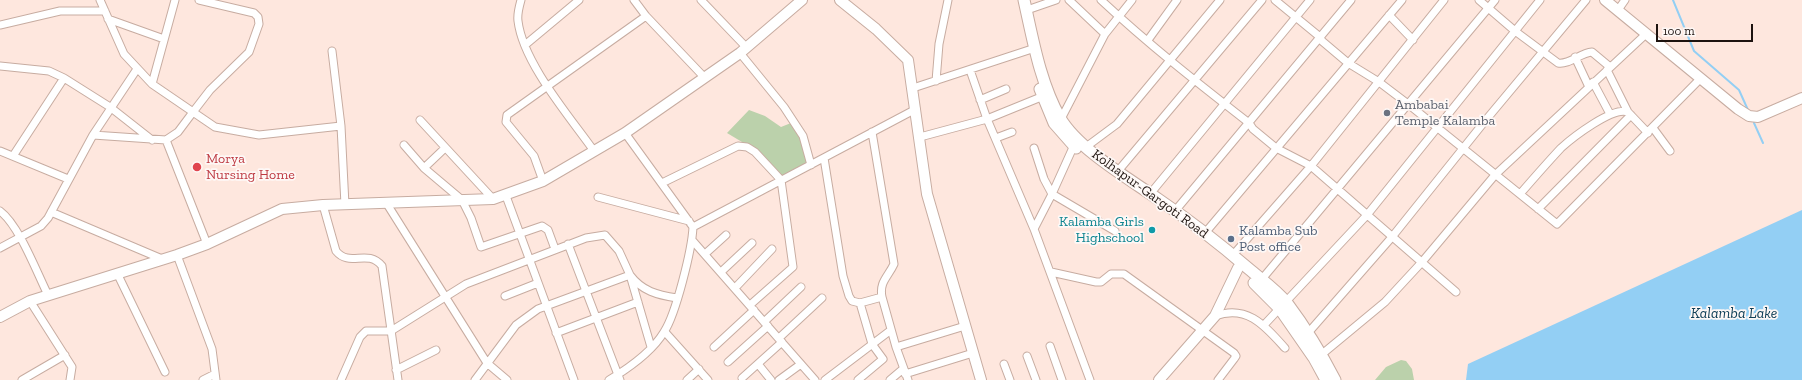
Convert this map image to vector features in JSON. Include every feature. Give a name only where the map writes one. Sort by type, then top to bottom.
[{"type":"main road","points":[[0,317],[30,301],[177,255],[207,244],[282,209],[345,204],[493,200],[506,196],[543,181],[625,133],[743,50],[802,0]]},
{"type":"main road","points":[[840,0],[876,29],[908,60],[927,194],[981,380]]},
{"type":"main road","points":[[1018,0],[1054,123],[1116,179],[1147,199],[1238,268],[1283,306],[1314,358],[1328,378]]},
{"type":"main road","points":[[1605,0],[1738,109],[1753,117],[1802,98]]},
{"type":"main road","points":[[1026,5],[1032,49]]},
{"type":"main road","name":"Kolhapur-Gargoti Road","points":[[1045,95],[1075,143],[1086,147],[1118,172],[1175,211],[1262,279],[1283,306],[1308,333],[1321,355],[1328,378]]},
{"type":"main road","points":[[1159,380],[1215,316],[1238,268]]},
{"type":"street","points":[[100,0],[124,54],[137,69],[152,84],[215,127],[259,135],[341,126]]},
{"type":"street","points":[[152,84],[175,0]]},
{"type":"street","points":[[93,135],[166,140],[178,132],[210,90],[249,52],[259,24],[258,17],[254,14],[199,0]]},
{"type":"street","points":[[520,0],[518,19],[525,45],[534,64],[594,151]]},
{"type":"street","points":[[525,45],[579,0]]},
{"type":"street","points":[[634,0],[646,16],[704,77]]},
{"type":"street","points":[[701,0],[743,50],[784,107],[802,136],[811,165]]},
{"type":"street","points":[[936,81],[939,44],[948,0]]},
{"type":"street","points":[[1026,5],[1056,0]]},
{"type":"street","points":[[1068,0],[1105,34]]},
{"type":"street","points":[[1101,0],[1195,81],[1249,123],[1253,129],[1276,148],[1311,166],[1456,292]]},
{"type":"street","points":[[1061,119],[1105,34],[1132,0]]},
{"type":"street","points":[[1148,40],[1177,0]]},
{"type":"street","points":[[1086,147],[1117,124],[1169,59],[1220,0]]},
{"type":"street","points":[[1118,172],[1262,0]]},
{"type":"street","points":[[1275,0],[1320,37],[1322,41],[1348,63],[1379,82],[1408,104],[1464,148],[1554,223],[1560,222],[1701,78]]},
{"type":"street","points":[[1150,194],[1310,0]]},
{"type":"street","points":[[1175,211],[1351,0]]},
{"type":"street","points":[[1205,233],[1402,0]]},
{"type":"street","points":[[1233,255],[1311,166],[1444,0]]},
{"type":"street","points":[[1478,0],[1542,52],[1561,64],[1575,57],[1592,52],[1609,68],[1629,114]]},
{"type":"street","points":[[1262,279],[1495,0]]},
{"type":"street","points":[[1264,325],[1367,215],[1540,0]]},
{"type":"street","points":[[1308,333],[1392,237],[1586,0]]},
{"type":"street","points":[[1618,10],[1625,0]]},
{"type":"street","points":[[0,25],[60,11],[105,11]]},
{"type":"street","points":[[1389,15],[1413,40]]},
{"type":"street","points":[[543,181],[534,156],[506,122],[507,115],[548,85],[584,62],[646,16]]},
{"type":"street","points":[[108,19],[164,39]]},
{"type":"street","points":[[1321,355],[1385,302],[1422,262],[1495,175],[1646,34]]},
{"type":"street","points":[[913,88],[1032,49]]},
{"type":"street","points":[[332,51],[341,126],[345,204]]},
{"type":"street","points":[[1575,57],[1610,114]]},
{"type":"street","points":[[0,66],[49,71],[64,78],[110,107],[152,140]]},
{"type":"street","points":[[0,248],[41,226],[51,212],[68,179],[110,107],[137,69]]},
{"type":"street","points":[[970,70],[987,119],[1051,272],[1090,380]]},
{"type":"street","points":[[13,156],[64,78]]},
{"type":"street","points":[[980,100],[1006,89]]},
{"type":"street","points":[[920,137],[987,119],[1045,95]]},
{"type":"street","points":[[598,196],[691,224],[811,165],[916,109]]},
{"type":"street","points":[[1520,194],[1562,148],[1610,114],[1624,111],[1629,114],[1650,130],[1670,151]]},
{"type":"street","points":[[1538,210],[1629,114]]},
{"type":"street","points":[[420,120],[493,200]]},
{"type":"street","points":[[872,132],[894,264],[882,281],[880,289],[905,374]]},
{"type":"street","points":[[996,138],[1012,132]]},
{"type":"street","points":[[609,380],[620,377],[665,332],[677,298],[692,240],[691,224],[625,133]]},
{"type":"street","points":[[166,140],[207,244]]},
{"type":"street","points":[[1034,229],[1075,143]]},
{"type":"street","points":[[404,145],[424,168],[462,200],[471,218],[481,247],[542,226],[548,230],[555,249]]},
{"type":"street","points":[[662,183],[738,146],[747,147],[755,152],[781,180],[793,266],[714,347]]},
{"type":"street","points":[[424,168],[445,148]]},
{"type":"street","points":[[1034,148],[1044,179],[1052,194],[1115,231]]},
{"type":"street","points":[[0,151],[68,179]]},
{"type":"street","points":[[824,158],[843,276],[849,296],[852,301],[860,303],[882,297]]},
{"type":"street","points":[[506,196],[574,380]]},
{"type":"street","points":[[387,204],[487,363],[507,380]]},
{"type":"street","points":[[323,205],[336,251],[340,257],[344,259],[370,257],[377,260],[382,266],[398,380]]},
{"type":"street","points":[[0,211],[6,216],[20,238],[48,295]]},
{"type":"street","points":[[51,212],[162,259]]},
{"type":"street","points":[[341,380],[360,337],[366,331],[391,331],[444,296],[466,284],[568,244],[586,238],[605,235],[619,251],[630,275],[651,347]]},
{"type":"street","points":[[705,254],[726,235]]},
{"type":"street","points":[[692,240],[815,380]]},
{"type":"street","points":[[721,272],[752,243]]},
{"type":"street","points":[[568,244],[620,377]]},
{"type":"street","points":[[735,288],[772,249]]},
{"type":"street","points":[[177,255],[212,349],[216,377],[203,380]]},
{"type":"street","points":[[1051,272],[1096,282],[1101,282],[1111,274],[1124,274],[1203,330],[1236,356],[1218,380]]},
{"type":"street","points":[[117,273],[166,372]]},
{"type":"street","points":[[630,275],[638,286],[663,296],[677,298]]},
{"type":"street","points":[[475,380],[516,325],[538,309],[630,275]]},
{"type":"street","points":[[505,296],[538,283]]},
{"type":"street","points":[[728,362],[801,287]]},
{"type":"street","points":[[742,378],[758,364],[822,298]]},
{"type":"street","points":[[30,301],[72,367],[72,379]]},
{"type":"street","points":[[556,332],[638,302]]},
{"type":"street","points":[[858,380],[882,359],[872,344],[860,303]]},
{"type":"street","points":[[1215,316],[1228,311],[1240,313],[1264,325],[1285,348]]},
{"type":"street","points":[[896,347],[965,326]]},
{"type":"street","points":[[825,380],[891,330]]},
{"type":"street","points":[[665,332],[708,380]]},
{"type":"street","points":[[1050,346],[1062,380]]},
{"type":"street","points":[[396,370],[436,350]]},
{"type":"street","points":[[890,380],[973,353]]},
{"type":"street","points":[[22,380],[65,355]]},
{"type":"street","points":[[1027,356],[1036,380]]},
{"type":"street","points":[[758,364],[772,380]]},
{"type":"street","points":[[779,380],[801,364]]},
{"type":"street","points":[[1004,364],[1010,380]]},
{"type":"street","points":[[687,380],[699,369]]},
{"type":"green space","points":[[749,110],[765,116],[781,127],[791,123],[800,137],[807,163],[781,177],[762,154],[727,133]]},
{"type":"green space","points":[[1401,360],[1406,361],[1412,369],[1414,380],[1375,380],[1386,367]]},
{"type":"water","name":"Kalamba Lake","points":[[1802,210],[1802,380],[1466,380],[1468,364]]},
{"type":"waterway","points":[[1673,0],[1694,51],[1739,90],[1748,110]]},
{"type":"waterway","points":[[1754,123],[1763,143]]},
{"type":"place","name":"Ambabai Temple Kalamba","points":[[1387,113]]},
{"type":"place","name":"Morya Nursing Home","points":[[197,167]]},
{"type":"place","name":"Kalamba Girls Highschool","points":[[1152,230]]},
{"type":"place","name":"Kalamba Sub Post office","points":[[1231,239]]}]
